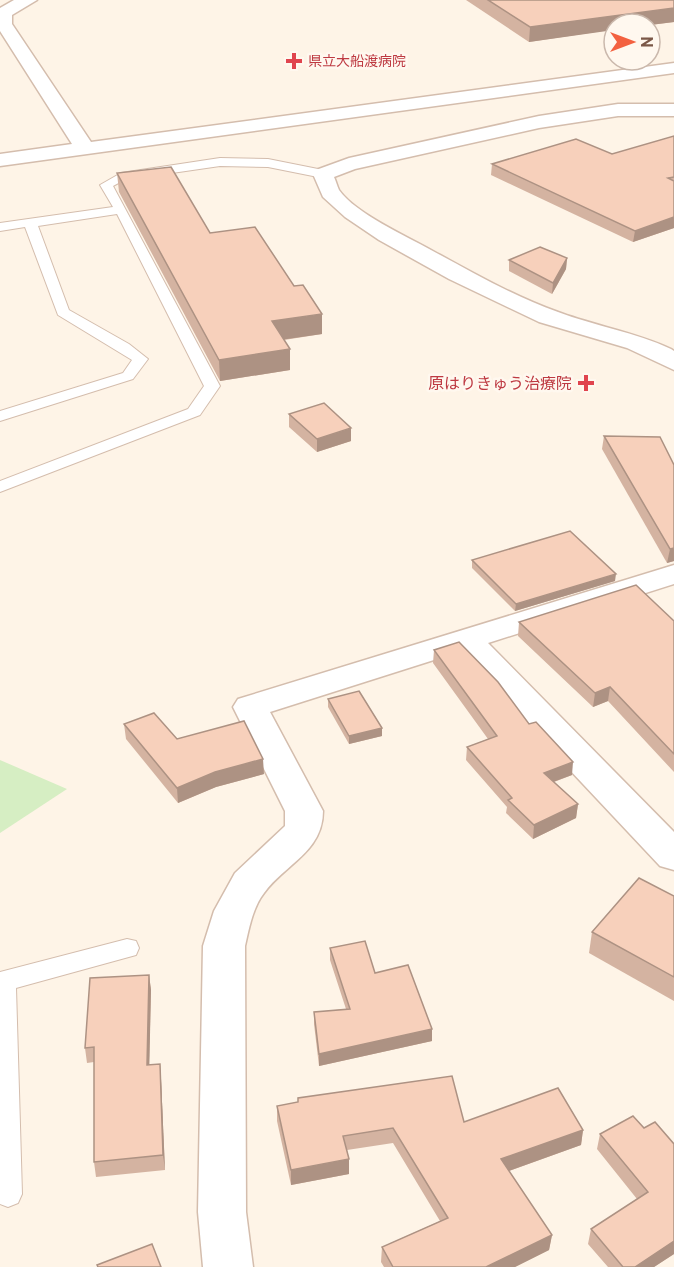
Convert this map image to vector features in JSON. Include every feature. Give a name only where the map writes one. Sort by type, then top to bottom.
[{"type":"street","points":[[29,0],[13,6],[3,14],[4,24],[85,148]]},
{"type":"street","points":[[0,160],[674,68]]},
{"type":"street","points":[[674,110],[618,110],[539,122],[349,164],[323,174],[330,193],[379,231],[452,272],[521,306],[569,324],[643,345],[674,362]]},
{"type":"street","points":[[228,1267],[222,1212],[224,946],[234,911],[249,883],[297,838],[304,826],[304,811],[250,707],[674,574]]},
{"type":"street","points":[[465,639],[666,836]]},
{"type":"lane","points":[[0,488],[194,412],[212,386],[106,185],[121,177],[220,162],[268,163],[323,174]]},
{"type":"lane","points":[[0,226],[121,210]]},
{"type":"lane","points":[[0,416],[128,376],[140,359],[124,346],[63,312],[30,222]]},
{"type":"lane","points":[[8,1194],[2,982],[127,948]]},
{"type":"green space","points":[[0,760],[67,789],[0,833]]},
{"type":"building","points":[[488,0],[674,0],[674,8],[644,12],[602,12],[602,18],[530,27]]},
{"type":"building","points":[[674,136],[674,177],[668,178],[674,181],[674,217],[635,231],[492,164],[576,139],[612,154]]},
{"type":"building","points":[[171,167],[210,233],[255,227],[294,286],[303,285],[322,314],[272,321],[290,349],[219,360],[117,173]]},
{"type":"building","points":[[540,247],[567,258],[553,283],[509,260]]},
{"type":"building","points":[[324,403],[351,428],[317,439],[289,414]]},
{"type":"building","points":[[604,436],[660,437],[674,465],[674,548],[670,549]]},
{"type":"building","points":[[570,531],[616,574],[516,604],[472,560]]},
{"type":"building","points":[[636,585],[674,621],[674,754],[610,687],[595,693],[519,622]]},
{"type":"building","points":[[459,642],[498,682],[529,724],[536,722],[573,762],[544,773],[578,804],[534,825],[508,800],[512,798],[467,747],[497,736],[434,650]]},
{"type":"building","points":[[359,691],[382,728],[349,736],[328,699]]},
{"type":"building","points":[[154,713],[177,739],[244,721],[263,759],[215,772],[177,788],[124,724]]},
{"type":"building","points":[[639,878],[674,896],[674,977],[592,932]]},
{"type":"building","points":[[365,941],[375,973],[408,965],[432,1029],[319,1054],[314,1012],[350,1009],[330,948]]},
{"type":"building","points":[[149,975],[147,1065],[160,1064],[163,1155],[94,1162],[94,1047],[85,1048],[90,978]]},
{"type":"building","points":[[452,1076],[464,1122],[558,1088],[583,1130],[501,1159],[552,1235],[486,1267],[393,1267],[382,1247],[448,1218],[393,1128],[343,1136],[349,1159],[291,1170],[277,1106],[298,1102],[298,1098]]},
{"type":"building","points":[[633,1116],[644,1128],[655,1122],[674,1144],[674,1241],[635,1267],[623,1267],[591,1229],[648,1192],[600,1134]]},
{"type":"building","points":[[152,1244],[161,1267],[98,1267],[97,1265]]},
{"type":"place","name":"県立大船渡病院","points":[[294,61]]},
{"type":"place","name":"原はりきゅう治療院","points":[[586,383]]}]
